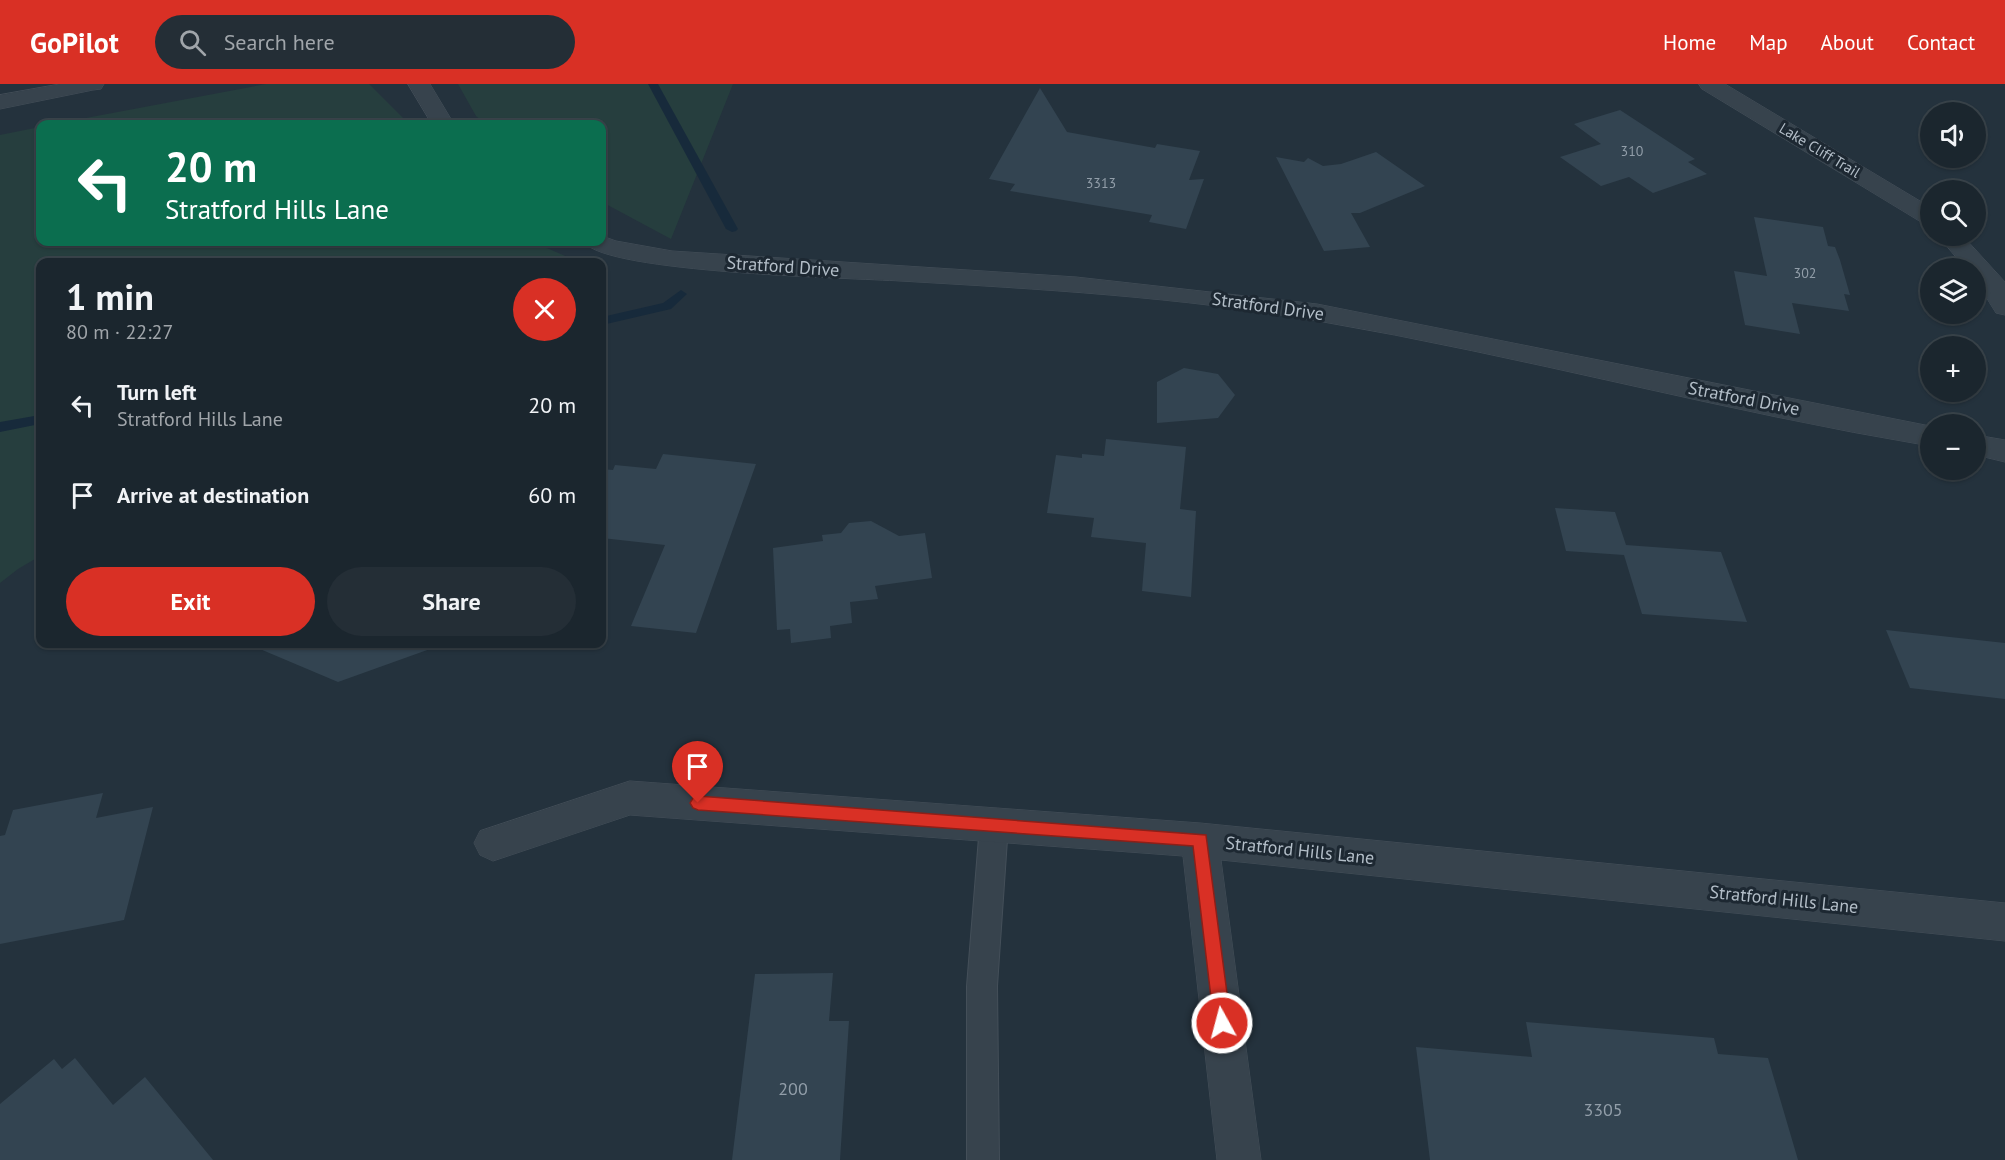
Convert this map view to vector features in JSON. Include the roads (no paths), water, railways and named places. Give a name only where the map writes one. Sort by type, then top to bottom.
[{"type":"street","points":[[0,102],[93,84]]},
{"type":"street","points":[[419,84],[441,120]]},
{"type":"street","name":"Lake Cliff Trail","points":[[1710,84],[1920,211]]},
{"type":"street","name":"Stratford Drive","points":[[605,246],[672,259],[1087,285],[1236,300],[1317,312],[1920,434]]},
{"type":"street","points":[[1959,246],[1991,280],[2005,307]]},
{"type":"street","points":[[1986,447],[2005,451]]},
{"type":"street","name":"Stratford Hills Lane","points":[[493,843],[630,798],[1200,840],[2005,922]]},
{"type":"street","points":[[1200,840],[1239,1160]]},
{"type":"lane","points":[[983,1160],[982,986],[994,825]]},
{"type":"waterway","points":[[653,84],[732,229]]},
{"type":"waterway","points":[[606,320],[667,306],[681,294]]},
{"type":"waterway","points":[[0,427],[36,421]]}]
